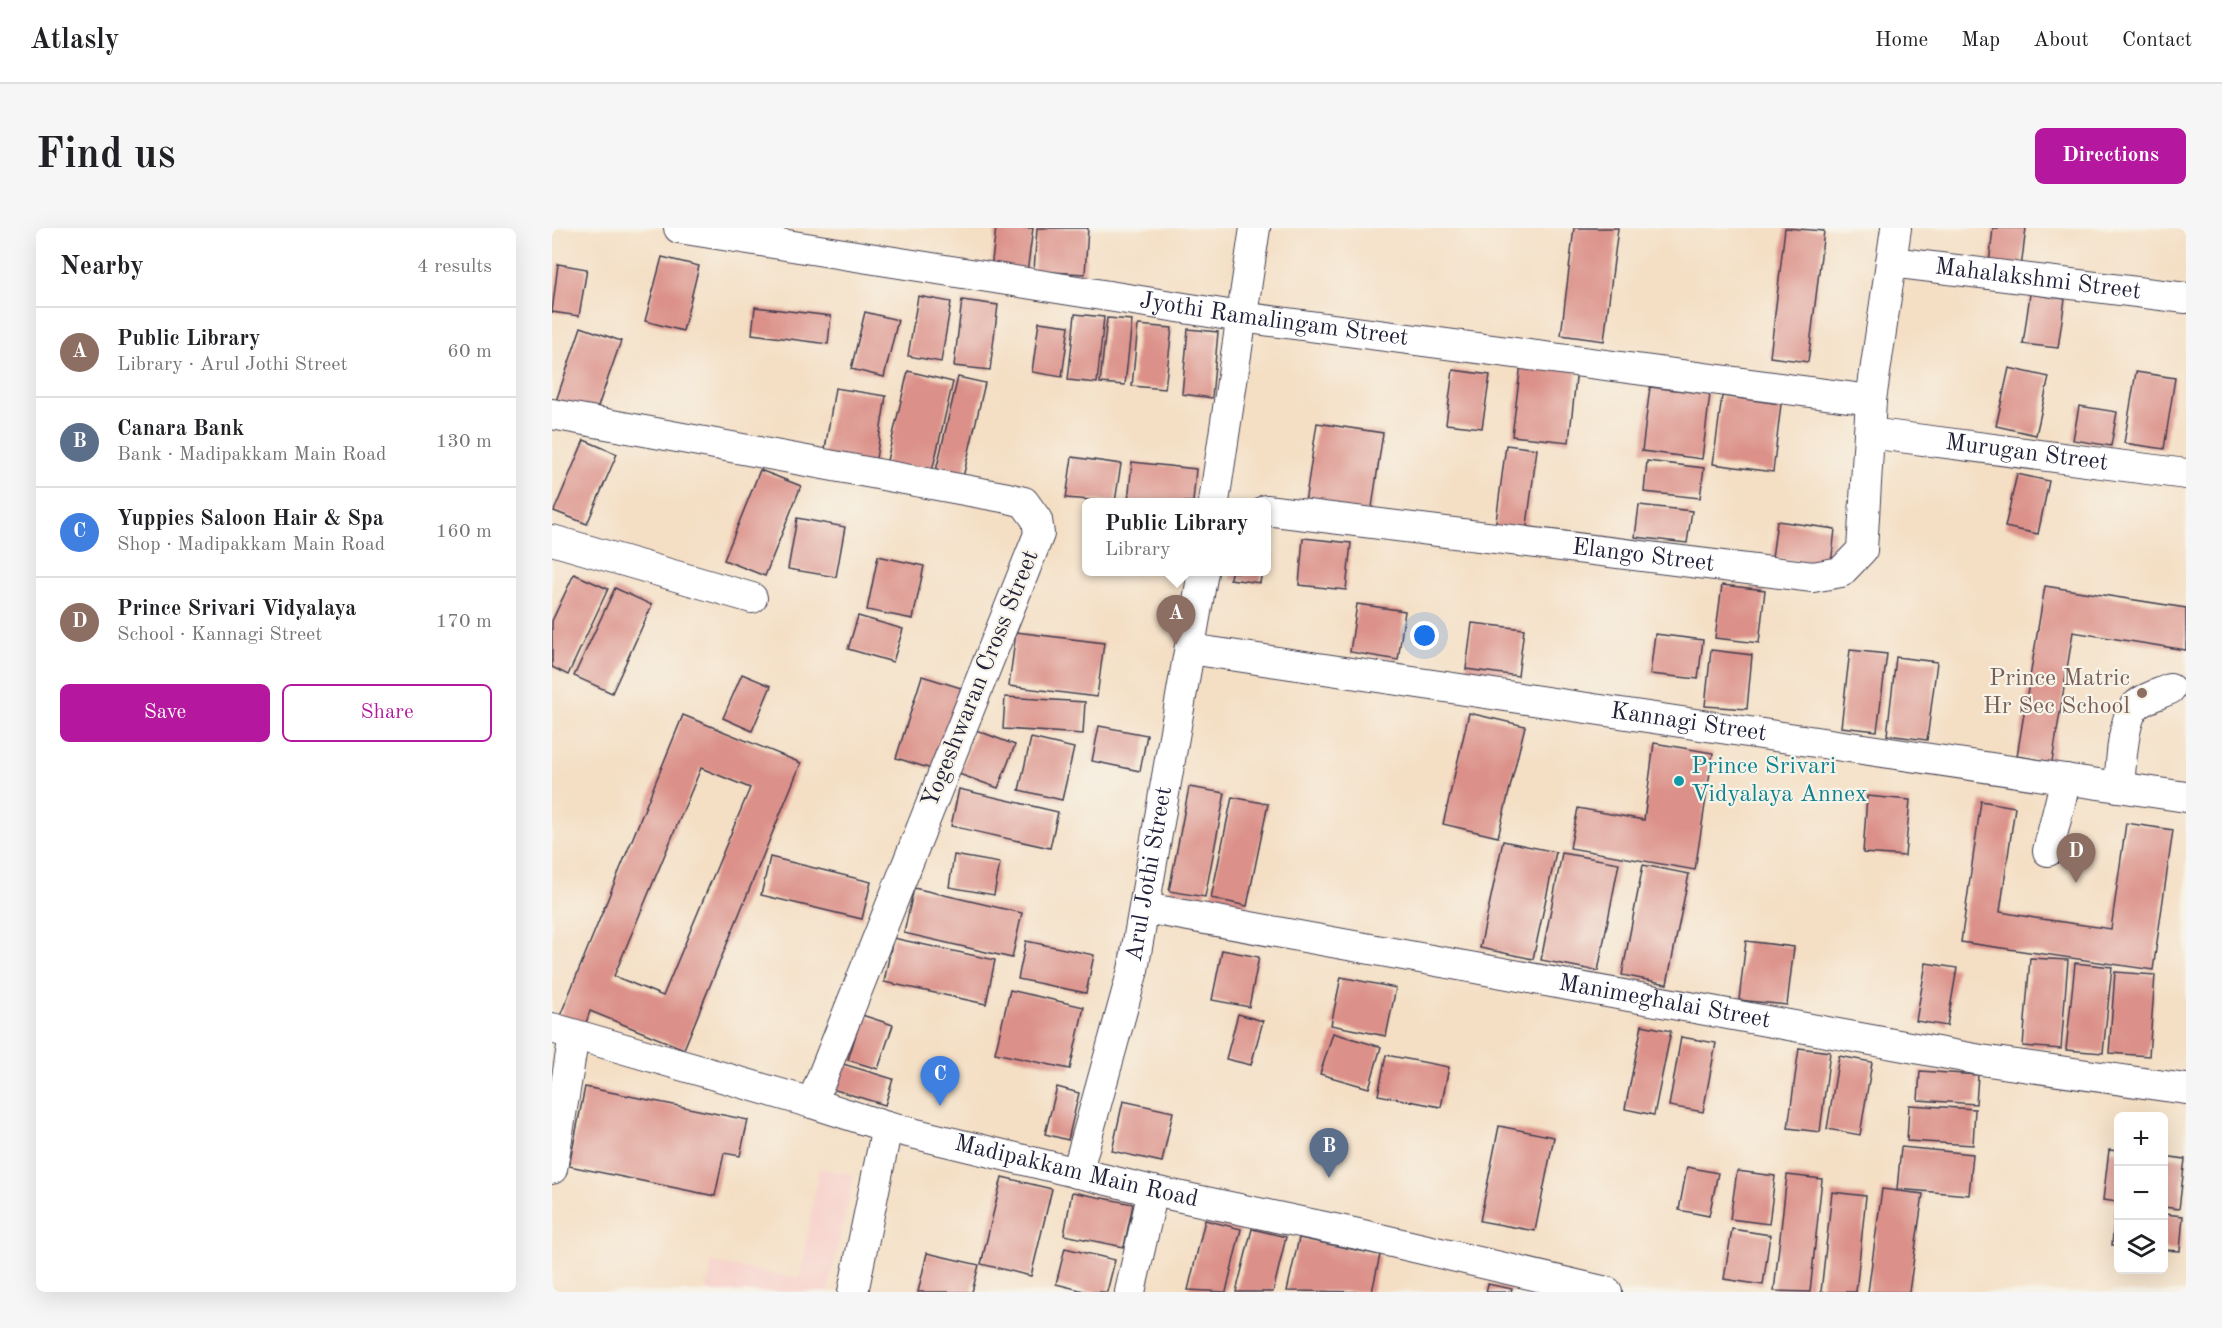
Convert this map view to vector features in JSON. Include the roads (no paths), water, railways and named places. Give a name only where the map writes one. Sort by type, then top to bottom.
[{"type":"street","name":"Jyothi Ramalingam Street","points":[[679,228],[728,232],[1241,317],[1871,400]]},
{"type":"street","points":[[1215,498],[1255,228]]},
{"type":"street","name":"Elango Street","points":[[1271,511],[1813,577],[1841,572],[1862,550],[1871,400],[1896,228]]},
{"type":"street","name":"Mahalakshmi Street","points":[[1891,262],[2186,298]]},
{"type":"street","name":"Yogeshwaran Cross Street","points":[[552,414],[1008,498],[1024,502],[1037,520],[1039,534],[812,1103]]},
{"type":"street","name":"Murugan Street","points":[[1869,433],[2186,474]]},
{"type":"street","points":[[552,540],[752,598]]},
{"type":"street","name":"Arul Jothi Street","points":[[1077,1173],[1133,970],[1202,576]]},
{"type":"street","name":"Kannagi Street","points":[[1190,649],[2186,797]]},
{"type":"street","points":[[2119,787],[2127,725],[2134,708],[2170,689]]},
{"type":"street","points":[[2048,851],[2066,779]]},
{"type":"street","name":"Manimeghalai Street","points":[[1144,908],[1981,1060],[2186,1089]]},
{"type":"street","points":[[552,1169],[563,1031]]},
{"type":"street","name":"Madipakkam Main Road","points":[[563,1031],[887,1127],[1153,1191],[1358,1234],[1527,1283],[1607,1292]]},
{"type":"street","points":[[853,1292],[887,1127]]},
{"type":"street","points":[[1130,1292],[1153,1191]]},
{"type":"place","name":"Public Library","points":[[1176,645]]},
{"type":"place","name":"Prince Matric Hr Sec School","points":[[2142,693]]},
{"type":"place","name":"Prince Srivari Vidyalaya Annex","points":[[1679,781]]},
{"type":"place","name":"Prince Srivari Vidyalaya","points":[[2076,883]]},
{"type":"place","name":"Yuppies Saloon Hair & Spa","points":[[940,1106]]},
{"type":"place","name":"Canara Bank","points":[[1329,1178]]}]
